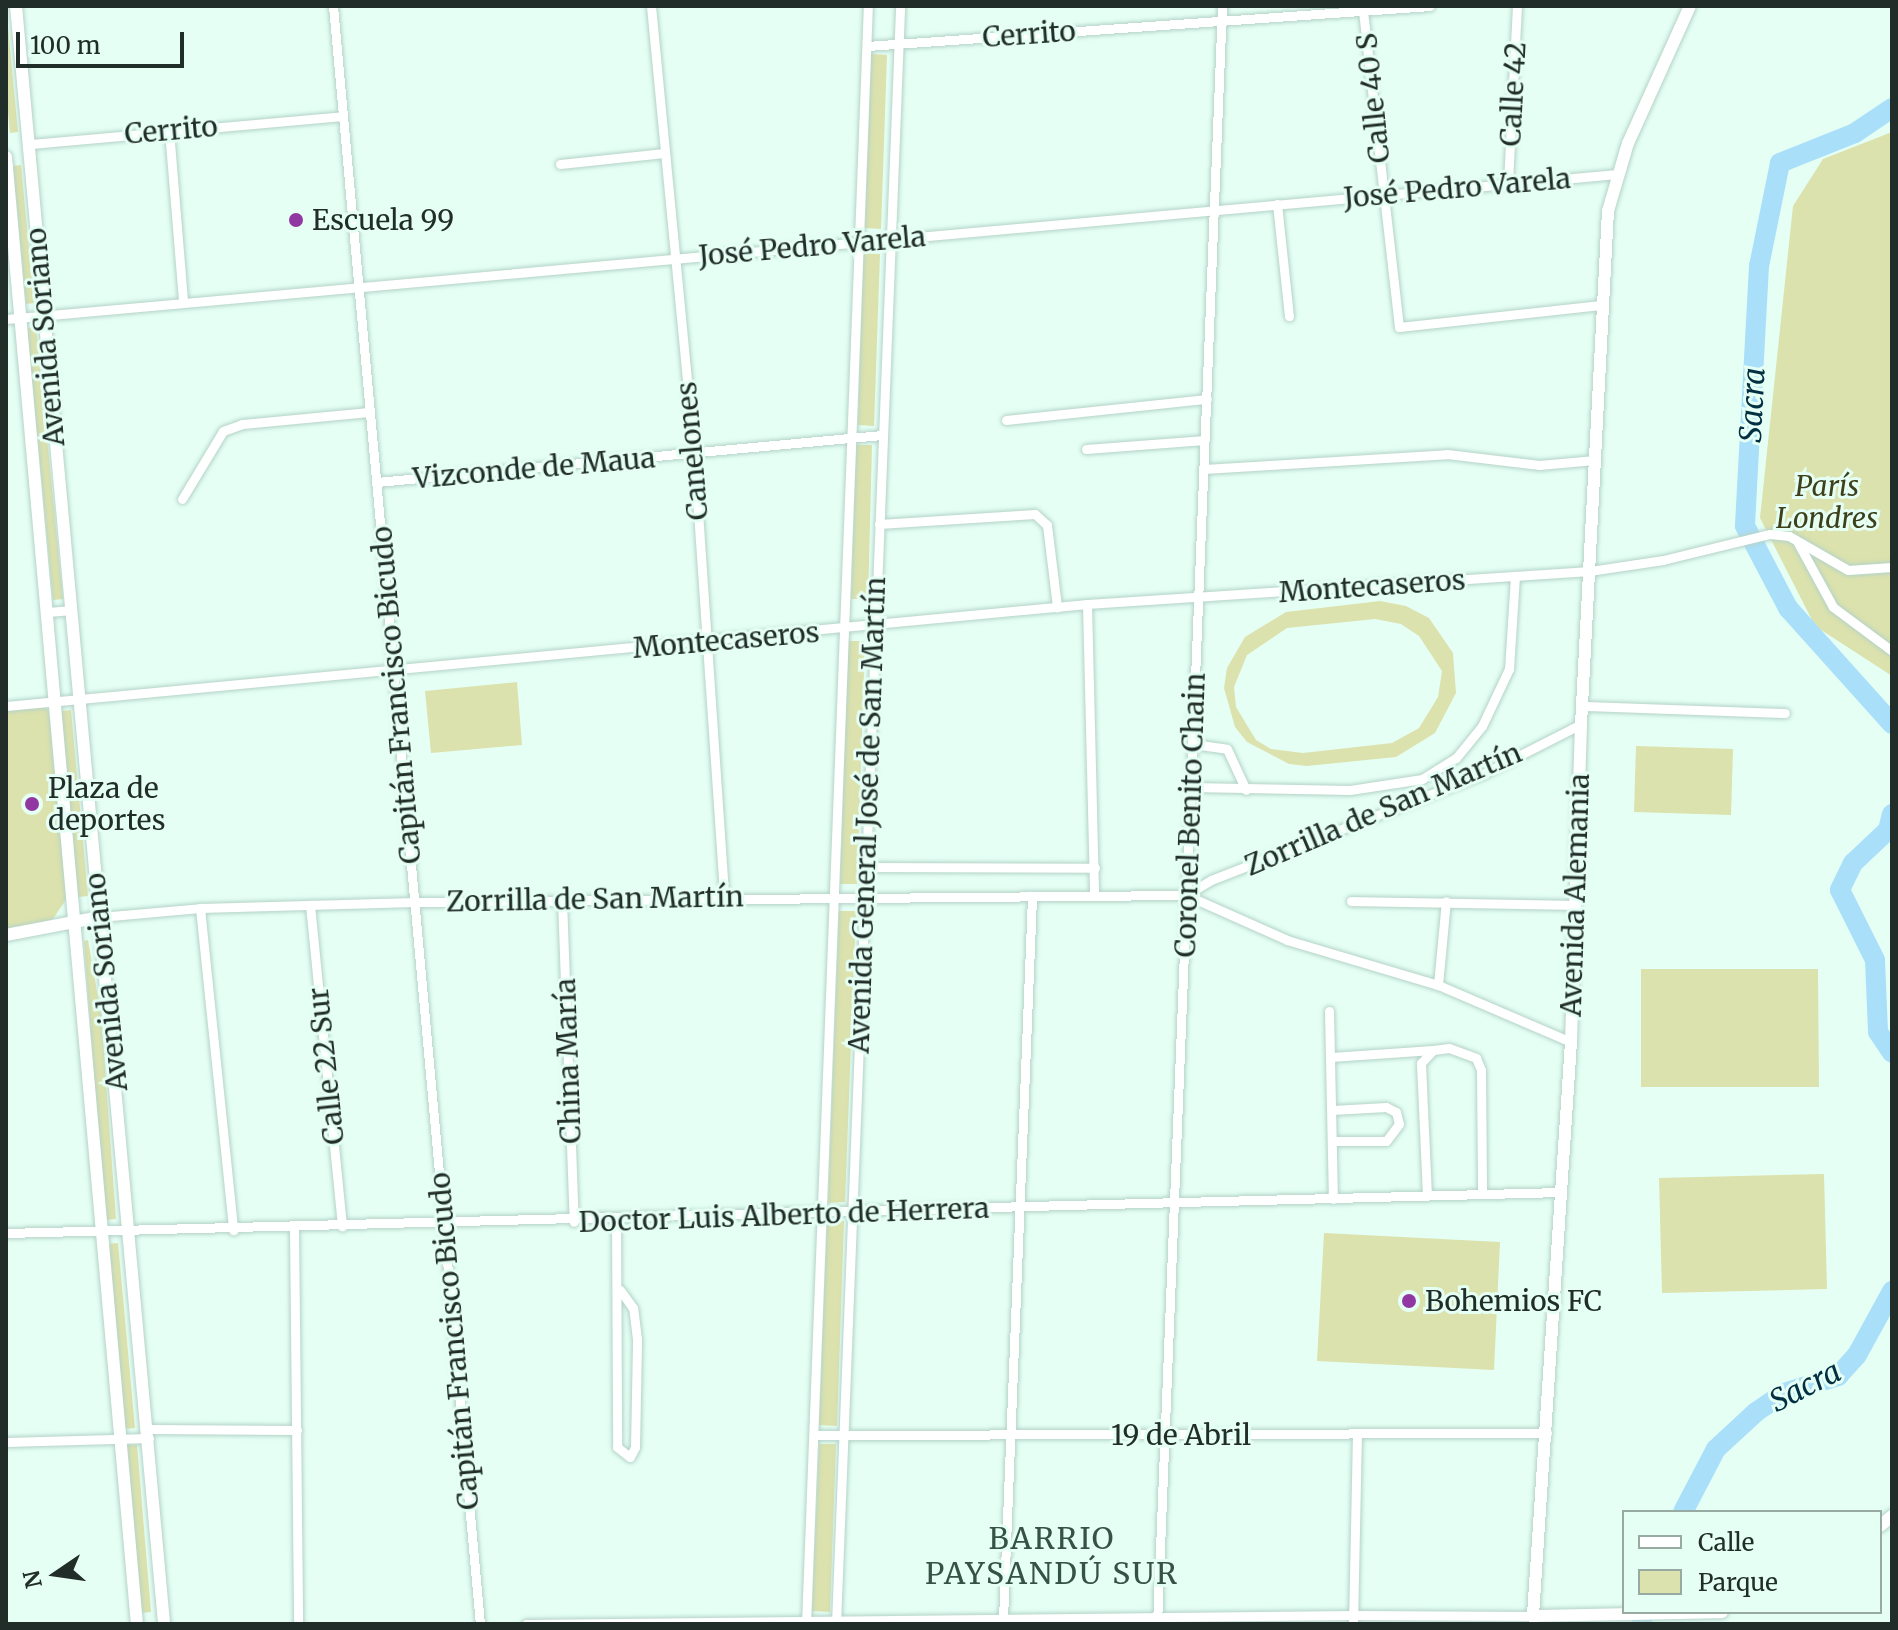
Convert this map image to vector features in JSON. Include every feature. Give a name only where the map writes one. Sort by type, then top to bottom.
[{"type":"street","name":"Avenida Soriano","points":[[16,6],[77,700],[131,1231],[164,1624]]},
{"type":"street","name":"Capitán Francisco Bicudo","points":[[333,6],[355,285],[377,482],[480,1624]]},
{"type":"street","name":"Canelones","points":[[651,6],[694,453],[724,898]]},
{"type":"street","name":"Avenida General José de San Martín","points":[[806,1622],[868,6]]},
{"type":"street","name":"Avenida General José de San Martín","points":[[836,1622],[900,6]]},
{"type":"street","name":"Coronel Benito Chain","points":[[1157,1620],[1222,6]]},
{"type":"street","name":"Cerrito","points":[[867,46],[1430,6]]},
{"type":"street","name":"Calle 42","points":[[1508,183],[1517,6]]},
{"type":"street","name":"Avenida Alemania","points":[[1533,1620],[1571,1042],[1581,724],[1608,211],[1617,174],[1690,6]]},
{"type":"street","name":"Calle 40 S","points":[[1363,11],[1399,327],[1601,305]]},
{"type":"street","name":"Cerrito","points":[[6,159],[30,144],[341,116]]},
{"type":"street","points":[[169,130],[183,302]]},
{"type":"street","points":[[560,164],[664,153]]},
{"type":"street","name":"Avenida Soriano","points":[[6,159],[137,1624]]},
{"type":"street","name":"José Pedro Varela","points":[[6,319],[355,285],[1617,174]]},
{"type":"street","points":[[1277,204],[1289,316]]},
{"type":"street","points":[[1006,420],[1207,399]]},
{"type":"street","points":[[182,499],[223,431],[242,424],[369,412]]},
{"type":"street","name":"Vizconde de Maua","points":[[377,482],[882,435]]},
{"type":"street","points":[[1086,449],[1205,440]]},
{"type":"street","points":[[1204,469],[1447,454],[1539,465],[1595,460]]},
{"type":"street","points":[[879,524],[1042,517],[1057,607]]},
{"type":"street","name":"Montecaseros","points":[[6,706],[1087,604],[1590,571],[1770,534],[1796,540]]},
{"type":"street","points":[[1796,540],[1848,570],[1892,567]]},
{"type":"street","points":[[1796,540],[1833,607],[1892,651]]},
{"type":"street","points":[[1191,787],[1246,790],[1364,788],[1422,779],[1456,758],[1482,726],[1509,669],[1515,576]]},
{"type":"street","points":[[1087,604],[1094,895]]},
{"type":"street","points":[[48,612],[69,610]]},
{"type":"street","points":[[1583,706],[1785,713]]},
{"type":"street","name":"Zorrilla de San Martín","points":[[1186,895],[1211,880],[1483,774],[1581,724]]},
{"type":"street","points":[[1193,744],[1227,749],[1246,790]]},
{"type":"street","points":[[864,867],[1095,868]]},
{"type":"street","name":"Zorrilla de San Martín","points":[[6,935],[100,917],[200,908],[835,895],[1186,895],[1287,940],[1438,985],[1571,1042]]},
{"type":"street","points":[[1003,1619],[1007,1436],[1020,1208],[1032,896]]},
{"type":"street","name":"China María","points":[[562,900],[574,1222]]},
{"type":"street","points":[[1351,901],[1575,905]]},
{"type":"street","points":[[1438,985],[1446,901]]},
{"type":"street","name":"Calle 22 Sur","points":[[310,905],[342,1226]]},
{"type":"street","points":[[200,908],[233,1230]]},
{"type":"street","points":[[1329,1011],[1333,1199]]},
{"type":"street","points":[[1427,1196],[1421,1063],[1433,1050]]},
{"type":"street","points":[[1331,1057],[1463,1050],[1481,1070],[1482,1194]]},
{"type":"street","points":[[1332,1110],[1386,1107],[1396,1112],[1399,1124],[1386,1141],[1332,1141]]},
{"type":"street","name":"Doctor Luis Alberto de Herrera","points":[[6,1233],[574,1222],[1562,1192]]},
{"type":"street","points":[[616,1220],[620,1290],[617,1447],[630,1457],[635,1447],[637,1339],[633,1308],[620,1290]]},
{"type":"street","points":[[294,1228],[298,1624]]},
{"type":"street","points":[[6,1442],[297,1430]]},
{"type":"street","name":"19 de Abril","points":[[814,1435],[1547,1433]]},
{"type":"street","points":[[1353,1620],[1357,1434]]},
{"type":"street","points":[[526,1624],[1003,1619],[1533,1620],[1684,1614]]},
{"type":"green space","points":[[6,6],[18,132],[10,133],[6,91]]},
{"type":"green space","points":[[871,54],[887,55],[881,229],[865,228]]},
{"type":"green space","name":"París Londres","points":[[1892,132],[1892,676],[1815,626],[1760,518],[1793,206],[1823,159]]},
{"type":"green space","points":[[21,165],[34,303],[26,304],[13,166]]},
{"type":"green space","points":[[863,253],[880,254],[874,426],[858,425]]},
{"type":"green space","points":[[36,327],[63,599],[53,600],[27,328]]},
{"type":"green space","points":[[856,445],[872,445],[868,599],[851,599]]},
{"type":"green space","points":[[1380,601],[1406,606],[1429,618],[1453,653],[1456,693],[1435,733],[1396,757],[1307,766],[1289,764],[1247,742],[1235,727],[1224,688],[1227,668],[1245,637],[1286,612]],"holes":[[[1375,619],[1401,624],[1419,636],[1442,671],[1438,697],[1419,728],[1392,743],[1303,753],[1271,749],[1256,740],[1236,707],[1234,687],[1247,655],[1287,628]]]},
{"type":"green space","points":[[848,641],[865,641],[857,884],[840,884]]},
{"type":"green space","points":[[517,682],[522,745],[431,753],[425,691]]},
{"type":"green space","name":"Plaza de deportes","points":[[43,706],[49,711],[67,898],[53,919],[38,926],[6,928],[6,710]]},
{"type":"green space","points":[[71,710],[88,896],[78,897],[61,711]]},
{"type":"green space","points":[[1636,746],[1733,749],[1731,815],[1634,812]]},
{"type":"green space","points":[[839,911],[856,911],[845,1202],[828,1203]]},
{"type":"green space","points":[[88,940],[101,1014],[116,1219],[105,1220],[84,941]]},
{"type":"green space","points":[[1641,969],[1818,969],[1819,1087],[1641,1087]]},
{"type":"green space","points":[[1824,1174],[1827,1289],[1662,1293],[1659,1178]]},
{"type":"green space","points":[[827,1221],[844,1221],[837,1426],[819,1425]]},
{"type":"green space","name":"Bohemios FC","points":[[1324,1233],[1500,1242],[1494,1370],[1317,1361]]},
{"type":"green space","points":[[118,1243],[135,1428],[124,1429],[108,1244]]},
{"type":"green space","points":[[819,1444],[836,1444],[830,1612],[812,1611]]},
{"type":"green space","points":[[126,1445],[137,1445],[151,1612],[140,1613]]},
{"type":"waterway","name":"Sacra","points":[[1892,108],[1855,133],[1780,163],[1759,266],[1745,526],[1788,608],[1892,724]]},
{"type":"waterway","name":"Sacra","points":[[1892,814],[1888,830],[1853,863],[1840,890],[1875,960],[1878,1032],[1892,1053]]},
{"type":"waterway","name":"Sacra","points":[[1684,1510],[1716,1449],[1756,1412],[1784,1393],[1838,1376],[1857,1355],[1892,1291]]},
{"type":"waterway","name":"Sacra","points":[[1642,1624],[1643,1614]]},
{"type":"place","name":"Escuela 99","points":[[296,220]]},
{"type":"place","name":"Plaza de deportes","points":[[32,804]]},
{"type":"place","name":"Bohemios FC","points":[[1409,1301]]},
{"type":"district","name":"BARRIO PAYSANDÚ SUR","points":[[1052,1555]]}]
